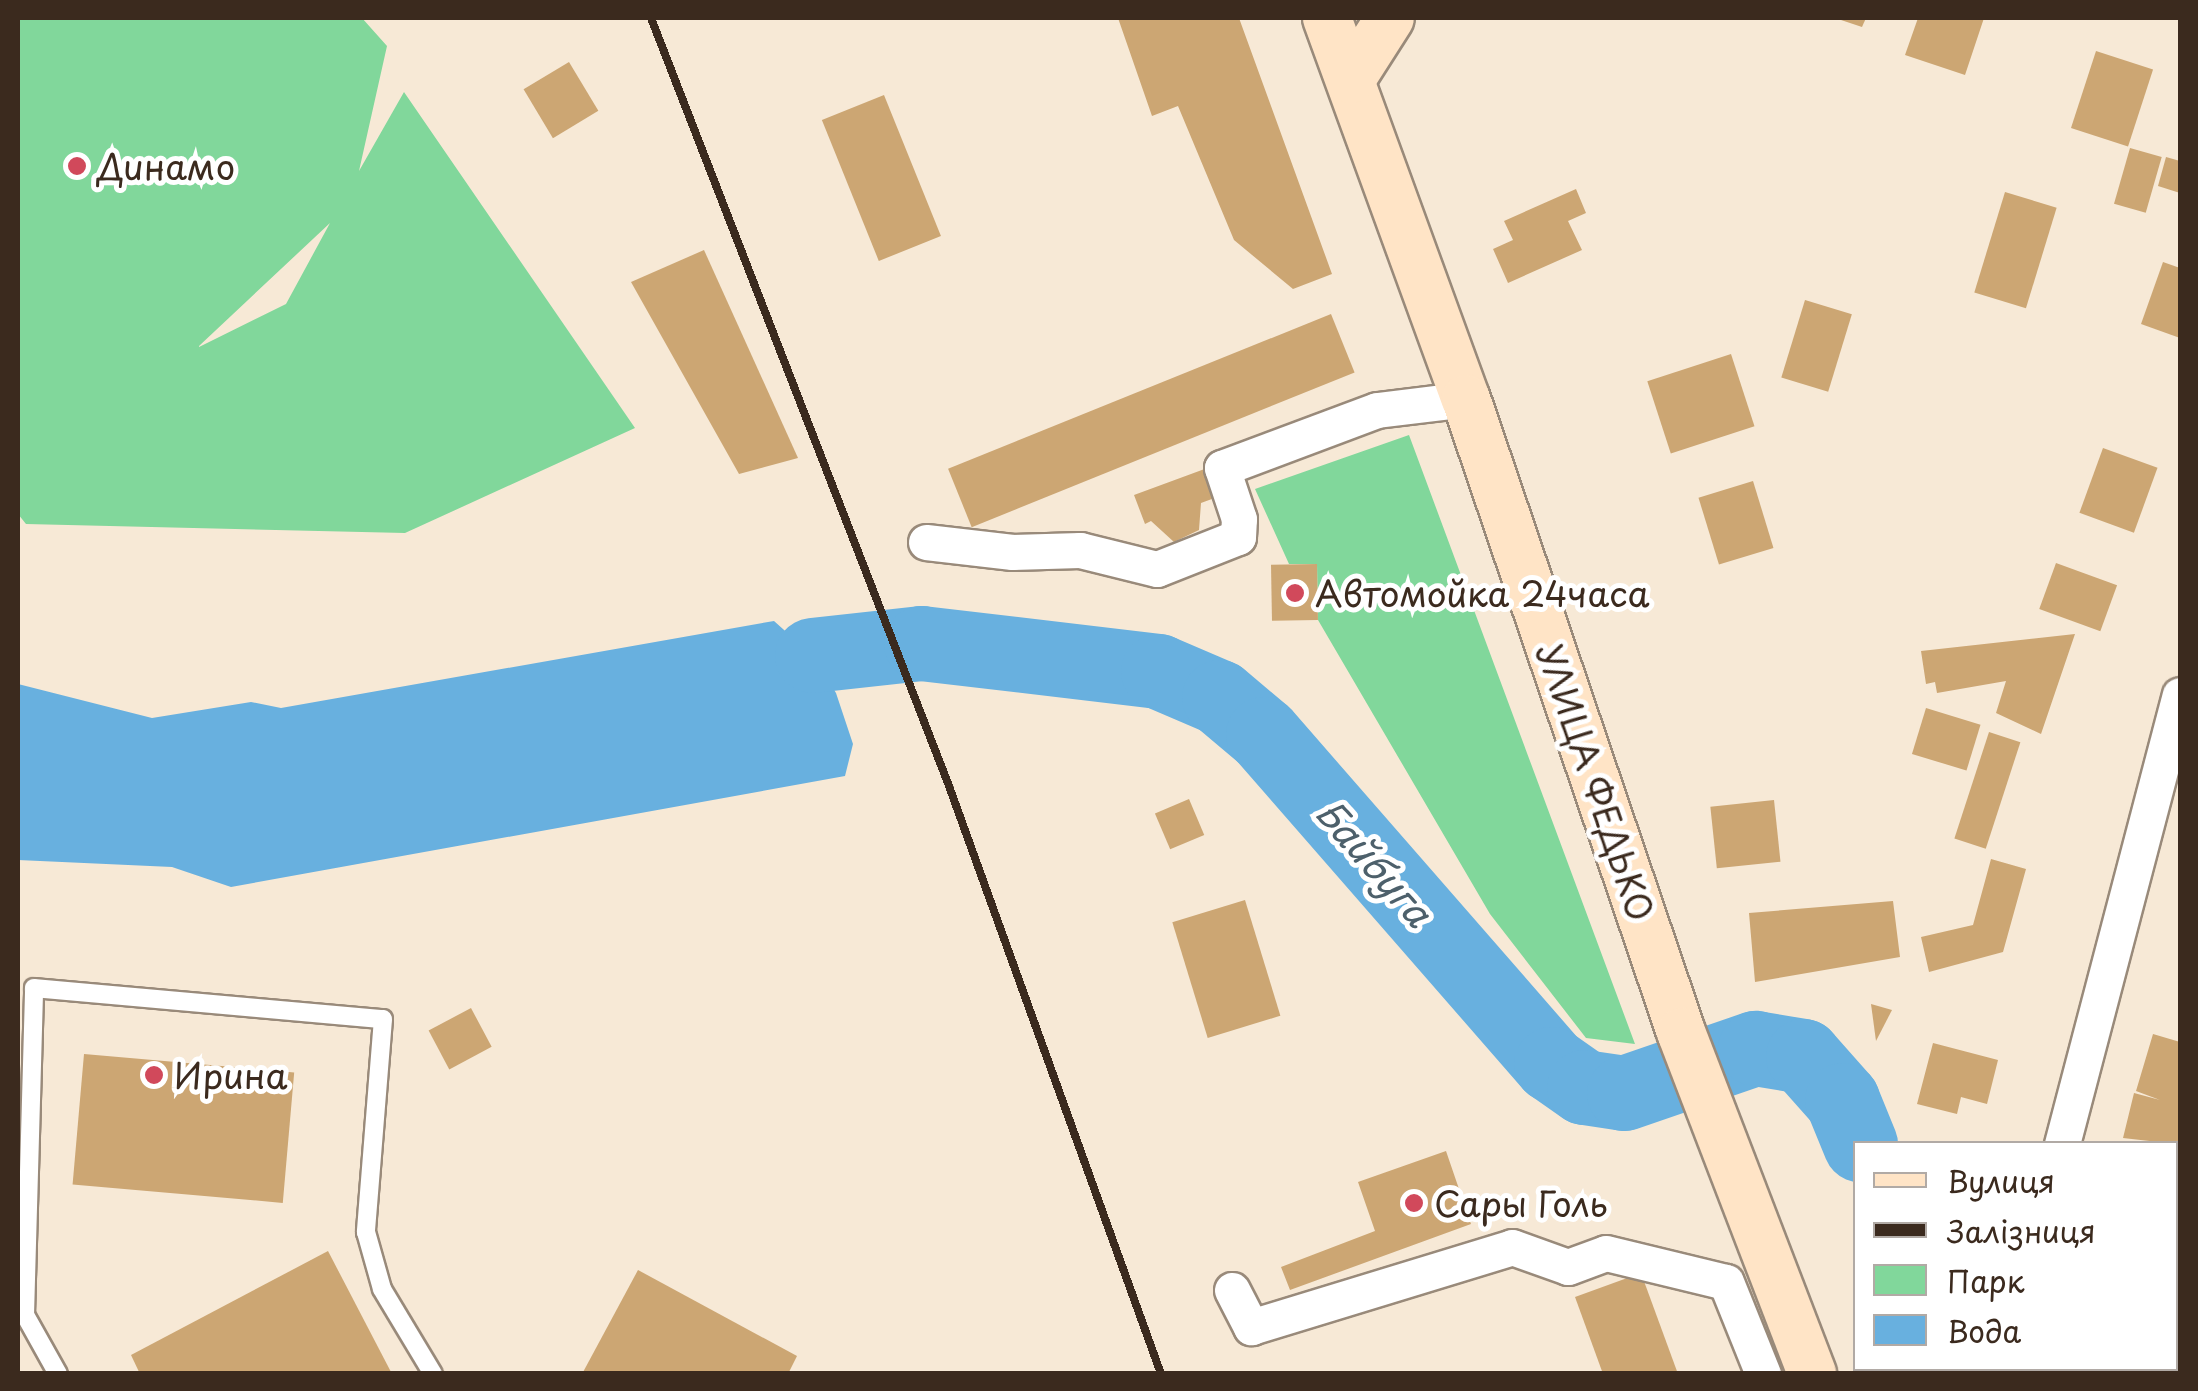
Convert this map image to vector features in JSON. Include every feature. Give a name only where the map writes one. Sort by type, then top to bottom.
[{"type":"main road","name":"УЛИЦА ФЕДЬКО","points":[[1327,18],[1466,399],[1681,1032],[1812,1374]]},
{"type":"main road","points":[[1351,79],[1390,18]]},
{"type":"street","points":[[926,542],[1012,552],[1080,550],[1157,569],[1238,537],[1239,519],[1222,468],[1378,410],[1466,399]]},
{"type":"street","points":[[2063,1141],[2180,694]]},
{"type":"street","points":[[1232,1290],[1251,1328],[1512,1247],[1568,1267],[1606,1254],[1726,1282],[1763,1374]]},
{"type":"lane","points":[[58,1374],[24,1315],[34,988],[384,1019],[366,1232],[382,1288],[432,1374]]},
{"type":"green space","points":[[18,18],[362,18],[387,46],[359,171],[404,92],[635,428],[405,533],[26,524],[18,514]],"holes":[[[330,223],[286,304],[199,347]]]},
{"type":"green space","points":[[1409,435],[1635,1044],[1586,1038],[1490,914],[1318,620],[1317,564],[1289,564],[1255,489]]},
{"type":"water","points":[[774,621],[812,655],[836,693],[853,744],[845,776],[231,887],[172,867],[18,860],[18,684],[152,718],[251,702],[281,708]]},
{"type":"building","points":[[1118,18],[1239,18],[1332,274],[1293,289],[1234,240],[1178,106],[1152,116]]},
{"type":"building","points":[[1835,18],[1866,18],[1862,27]]},
{"type":"building","points":[[1918,18],[1984,18],[1965,75],[1905,55]]},
{"type":"building","points":[[2096,51],[2153,70],[2128,147],[2071,128]]},
{"type":"building","points":[[569,62],[598,111],[553,138],[524,89]]},
{"type":"building","points":[[884,95],[941,236],[879,261],[822,120]]},
{"type":"building","points":[[2130,148],[2162,157],[2146,213],[2114,204]]},
{"type":"building","points":[[2166,157],[2180,161],[2180,193],[2158,186]]},
{"type":"building","points":[[1576,189],[1586,213],[1568,221],[1582,250],[1508,283],[1493,249],[1513,240],[1504,221]]},
{"type":"building","points":[[2005,192],[2057,208],[2026,308],[1974,292]]},
{"type":"building","points":[[704,250],[798,458],[739,474],[631,282]]},
{"type":"building","points":[[2163,262],[2180,268],[2180,338],[2141,324]]},
{"type":"building","points":[[1805,300],[1852,314],[1828,392],[1781,377]]},
{"type":"building","points":[[1331,314],[1355,372],[972,527],[948,469]]},
{"type":"building","points":[[1731,354],[1754,426],[1671,453],[1647,381]]},
{"type":"building","points":[[2103,448],[2158,468],[2134,533],[2079,513]]},
{"type":"building","points":[[1210,467],[1220,496],[1201,503],[1199,530],[1174,542],[1151,521],[1145,524],[1134,495]]},
{"type":"building","points":[[1753,481],[1773,548],[1719,565],[1698,498]]},
{"type":"building","points":[[2056,563],[2117,585],[2100,631],[2039,609]]},
{"type":"building","name":"Автомойка 24часа","points":[[1317,564],[1318,620],[1272,621],[1271,565]]},
{"type":"building","points":[[2075,634],[2041,734],[1996,713],[2006,681],[1937,693],[1935,682],[1926,684],[1921,651]]},
{"type":"building","points":[[1926,708],[1981,725],[1966,771],[1912,754]]},
{"type":"building","points":[[1989,732],[2020,742],[1986,849],[1954,839]]},
{"type":"building","points":[[1189,799],[1204,835],[1170,849],[1155,813]]},
{"type":"building","points":[[1774,800],[1780,862],[1717,868],[1710,807]]},
{"type":"building","points":[[1991,859],[2026,869],[2003,952],[1929,972],[1921,937],[1973,925]]},
{"type":"building","points":[[1245,900],[1280,1016],[1208,1038],[1172,922]]},
{"type":"building","points":[[1893,901],[1900,957],[1755,982],[1749,913]]},
{"type":"building","points":[[1871,1004],[1892,1010],[1876,1041]]},
{"type":"building","points":[[471,1008],[492,1047],[449,1069],[429,1031]]},
{"type":"building","points":[[2153,1034],[2180,1042],[2180,1153],[2178,1141],[2123,1138],[2134,1093],[2160,1100],[2136,1091]]},
{"type":"building","points":[[1933,1043],[1998,1060],[1987,1104],[1961,1097],[1957,1114],[1917,1104]]},
{"type":"building","points":[[84,1054],[294,1072],[283,1203],[73,1185]]},
{"type":"building","name":"Сары Голь","points":[[1446,1151],[1471,1224],[1290,1290],[1281,1267],[1375,1231],[1358,1182]]},
{"type":"building","points":[[328,1251],[391,1372],[140,1374],[131,1355]]},
{"type":"building","points":[[638,1270],[797,1356],[788,1374],[582,1374]]},
{"type":"building","points":[[1641,1273],[1678,1374],[1603,1374],[1575,1297]]},
{"type":"waterway","name":"Байбуга","points":[[812,655],[921,643],[1158,671],[1219,697],[1263,734],[1551,1064],[1584,1087],[1624,1093],[1755,1048],[1803,1056],[1842,1100],[1859,1141]]},
{"type":"railway","points":[[651,18],[949,786],[1161,1374]]},
{"type":"place","name":"Динамо","points":[[77,166]]},
{"type":"place","name":"Автомойка 24часа","points":[[1295,593]]},
{"type":"place","name":"Ирина","points":[[154,1075]]},
{"type":"place","name":"Сары Голь","points":[[1414,1203]]}]
